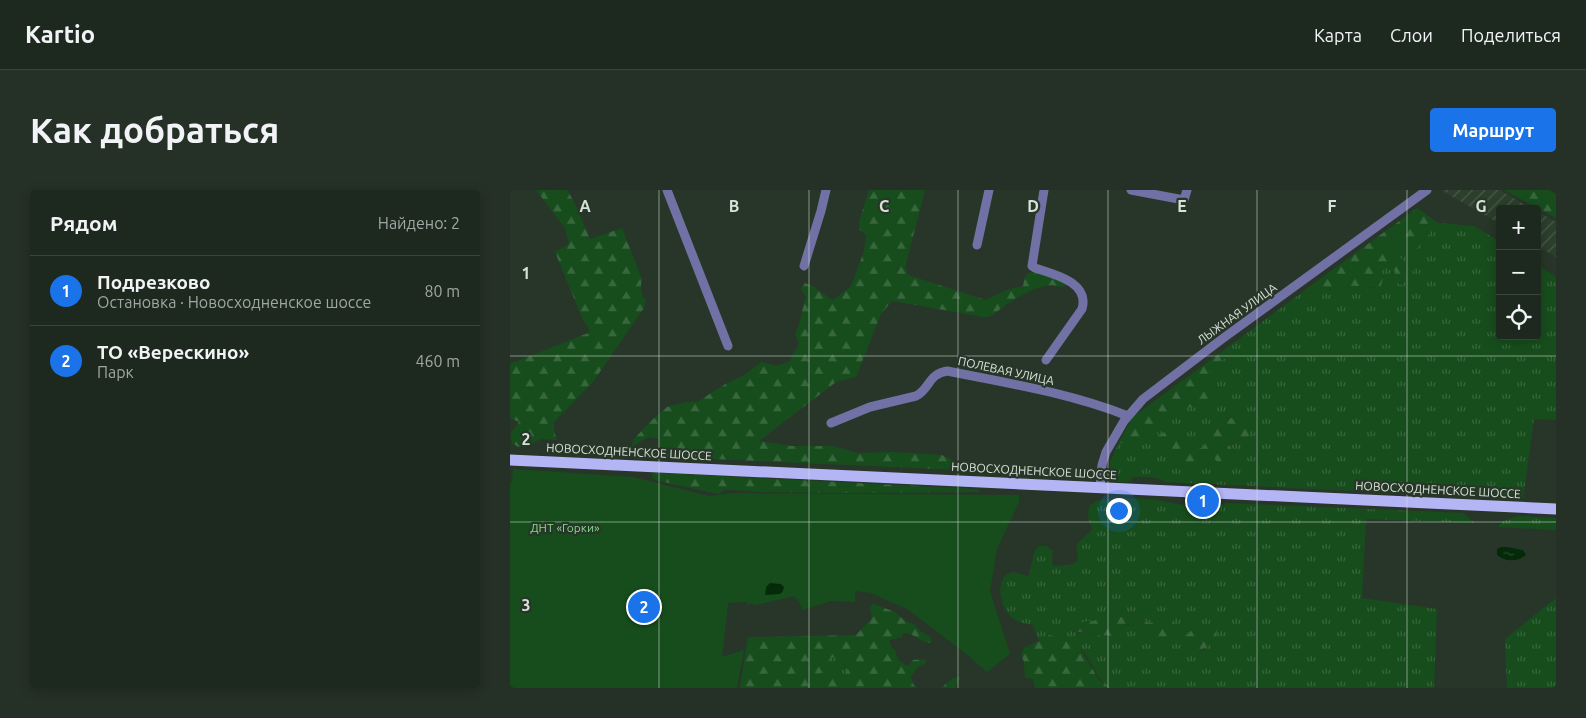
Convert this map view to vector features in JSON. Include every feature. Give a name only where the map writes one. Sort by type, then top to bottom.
[{"type":"main road","name":"НОВОСХОДНЕНСКОЕ ШОССЕ","points":[[510,460],[1556,509]]},
{"type":"street","points":[[667,190],[728,346]]},
{"type":"street","points":[[804,266],[826,190]]},
{"type":"street","points":[[977,245],[989,190]]},
{"type":"street","points":[[1044,190],[1032,266],[1070,281],[1083,300],[1082,309],[1046,360]]},
{"type":"street","points":[[1131,190],[1184,200],[1187,190]]},
{"type":"street","name":"ЛЫЖНАЯ УЛИЦА","points":[[1100,487],[1102,466],[1106,452],[1128,416],[1143,399],[1427,190]]},
{"type":"street","name":"ПОЛЕВАЯ УЛИЦА","points":[[831,423],[870,407],[916,396],[921,393],[936,374],[947,371],[1018,385],[1107,408],[1128,416]]},
{"type":"shaded area","points":[[1441,190],[1500,190],[1525,205],[1496,205],[1496,222]]},
{"type":"shaded area","points":[[1541,213],[1556,222],[1556,257],[1541,248]]},
{"type":"green space","points":[[536,190],[568,191],[590,239],[622,228],[642,279],[641,290],[646,301],[644,308],[593,382],[554,422],[557,440],[541,439],[527,446],[518,447],[512,443],[510,434],[519,422],[510,418],[510,364],[588,333],[589,329],[583,320],[555,252],[569,244],[565,228]]},
{"type":"green space","points":[[869,190],[925,190],[905,268],[908,275],[986,300],[1007,290],[1023,286],[1025,277],[1031,272],[1036,271],[1068,285],[1060,287],[1053,285],[1044,286],[1034,289],[1015,299],[992,316],[984,317],[892,301],[881,314],[856,377],[836,382],[759,441],[791,446],[833,446],[858,453],[892,452],[942,455],[957,462],[1026,466],[1061,470],[1061,473],[1056,475],[1009,473],[992,470],[641,456],[658,449],[659,439],[648,437],[632,447],[633,440],[667,407],[686,402],[697,402],[727,383],[746,374],[761,362],[776,366],[790,361],[799,343],[795,334],[806,297],[801,289],[805,283],[833,300],[851,286],[864,251],[866,235],[859,229],[859,222]]},
{"type":"green space","points":[[1504,190],[1548,190],[1556,194],[1556,218],[1541,210],[1541,205],[1532,205]]},
{"type":"green space","points":[[1417,208],[1438,223],[1415,250],[1411,253],[1397,239],[1388,235],[1393,250],[1413,270],[1409,280],[1401,285],[1393,281],[1395,272],[1392,267],[1382,267],[1383,278],[1381,286],[1347,286],[1334,292],[1329,289],[1301,293]]},
{"type":"green space","points":[[1438,223],[1474,226],[1496,240],[1496,340],[1541,340],[1541,268],[1556,277],[1556,420],[1534,419],[1523,499],[1167,482],[1152,477],[1133,477],[1130,481],[1118,482],[1111,477],[1110,462],[1119,442],[1129,446],[1139,446],[1154,439],[1161,443],[1168,458],[1176,460],[1191,469],[1206,461],[1205,453],[1209,452],[1227,464],[1235,452],[1229,445],[1230,441],[1243,441],[1247,429],[1245,421],[1228,418],[1213,427],[1204,446],[1201,448],[1184,446],[1156,434],[1151,428],[1160,418],[1179,414],[1184,408],[1202,406],[1215,392],[1210,375],[1211,368],[1226,358],[1228,347],[1301,293],[1329,289],[1334,292],[1344,287],[1353,286],[1373,288],[1383,278],[1381,267],[1392,267],[1395,272],[1413,270],[1393,250],[1388,235],[1397,239],[1411,253]]},
{"type":"green space","points":[[1228,347],[1226,358],[1211,368],[1209,373],[1214,393],[1213,400],[1202,406],[1184,408],[1176,417],[1160,418],[1151,428],[1160,435],[1164,432],[1173,434],[1180,443],[1185,445],[1201,448],[1204,446],[1214,426],[1218,423],[1231,418],[1241,419],[1245,421],[1250,432],[1250,441],[1247,443],[1239,440],[1230,441],[1229,445],[1237,457],[1235,464],[1219,463],[1212,453],[1208,452],[1205,453],[1206,461],[1201,466],[1192,468],[1168,458],[1161,443],[1154,439],[1139,446],[1119,442],[1133,417]]},
{"type":"green space","name":"ДНТ «Горки»","points":[[513,469],[633,477],[709,496],[732,493],[1019,495],[1019,502],[997,549],[990,591],[1010,654],[987,672],[907,609],[871,593],[855,591],[855,602],[831,601],[803,610],[795,596],[755,605],[751,603],[749,605],[746,602],[728,603],[722,657],[744,650],[737,688],[510,688],[510,483],[512,482]]},
{"type":"green space","points":[[652,474],[978,489],[980,492],[848,493],[725,490],[718,494],[655,480],[652,477]]},
{"type":"green space","points":[[1103,499],[1141,499],[1197,507],[1217,506],[1227,503],[1463,513],[1475,523],[1366,519],[1362,598],[1437,609],[1434,688],[1112,688],[1106,685],[1079,647],[1047,634],[1039,641],[1033,625],[1012,618],[1004,607],[1001,593],[1002,580],[1007,574],[1013,572],[1029,576],[1034,553],[1038,546],[1046,546],[1053,551],[1053,566],[1069,565],[1077,562],[1076,546],[1092,529],[1088,510],[1097,501]],"holes":[[[1111,614],[1120,617],[1135,616],[1150,623],[1165,616],[1173,620],[1180,634],[1202,632],[1209,627],[1208,645],[1202,651],[1183,644],[1183,641],[1174,641],[1167,644],[1152,639],[1140,628],[1132,625],[1124,626],[1103,636],[1071,631],[1071,623],[1094,621]]]},
{"type":"green space","points":[[1518,516],[1556,518],[1556,530],[1497,527],[1503,521]]},
{"type":"green space","points":[[1556,598],[1556,688],[1507,688],[1505,639]]},
{"type":"green space","points":[[874,604],[895,612],[930,637],[932,641],[929,643],[910,634],[903,633],[902,637],[890,640],[890,645],[895,650],[900,662],[905,665],[908,666],[913,660],[925,659],[926,663],[918,667],[911,676],[913,684],[917,688],[740,688],[748,637],[856,635],[872,618],[870,606]],"holes":[[[831,658],[842,658],[842,662],[848,667],[844,675],[821,682],[809,680],[808,676],[824,673]]]},
{"type":"green space","points":[[1111,614],[1120,617],[1135,616],[1150,623],[1165,616],[1173,620],[1180,634],[1188,634],[1194,628],[1202,632],[1209,627],[1217,627],[1216,643],[1199,651],[1185,651],[1182,641],[1165,644],[1159,643],[1132,625],[1120,628],[1112,636],[1071,631],[1070,623],[1094,621],[1100,616]]},
{"type":"green space","points":[[1047,634],[1078,645],[1099,680],[1112,688],[1035,688],[1033,679],[1025,678],[1024,662],[1021,655],[1024,648],[1039,641]]},
{"type":"green space","points":[[831,658],[842,658],[844,665],[848,667],[844,675],[821,682],[809,680],[808,676],[824,672]]},
{"type":"green space","points":[[961,677],[955,688],[941,688],[953,678]]},
{"type":"water","points":[[1501,547],[1523,550],[1526,555],[1515,560],[1504,559],[1497,555],[1497,549]]},
{"type":"water","points":[[770,583],[781,584],[784,587],[783,591],[780,594],[765,595],[766,587]]},
{"type":"place","name":"Подрезково","points":[[1203,501]]},
{"type":"place","name":"ТО «Верескино»","points":[[644,607]]}]
